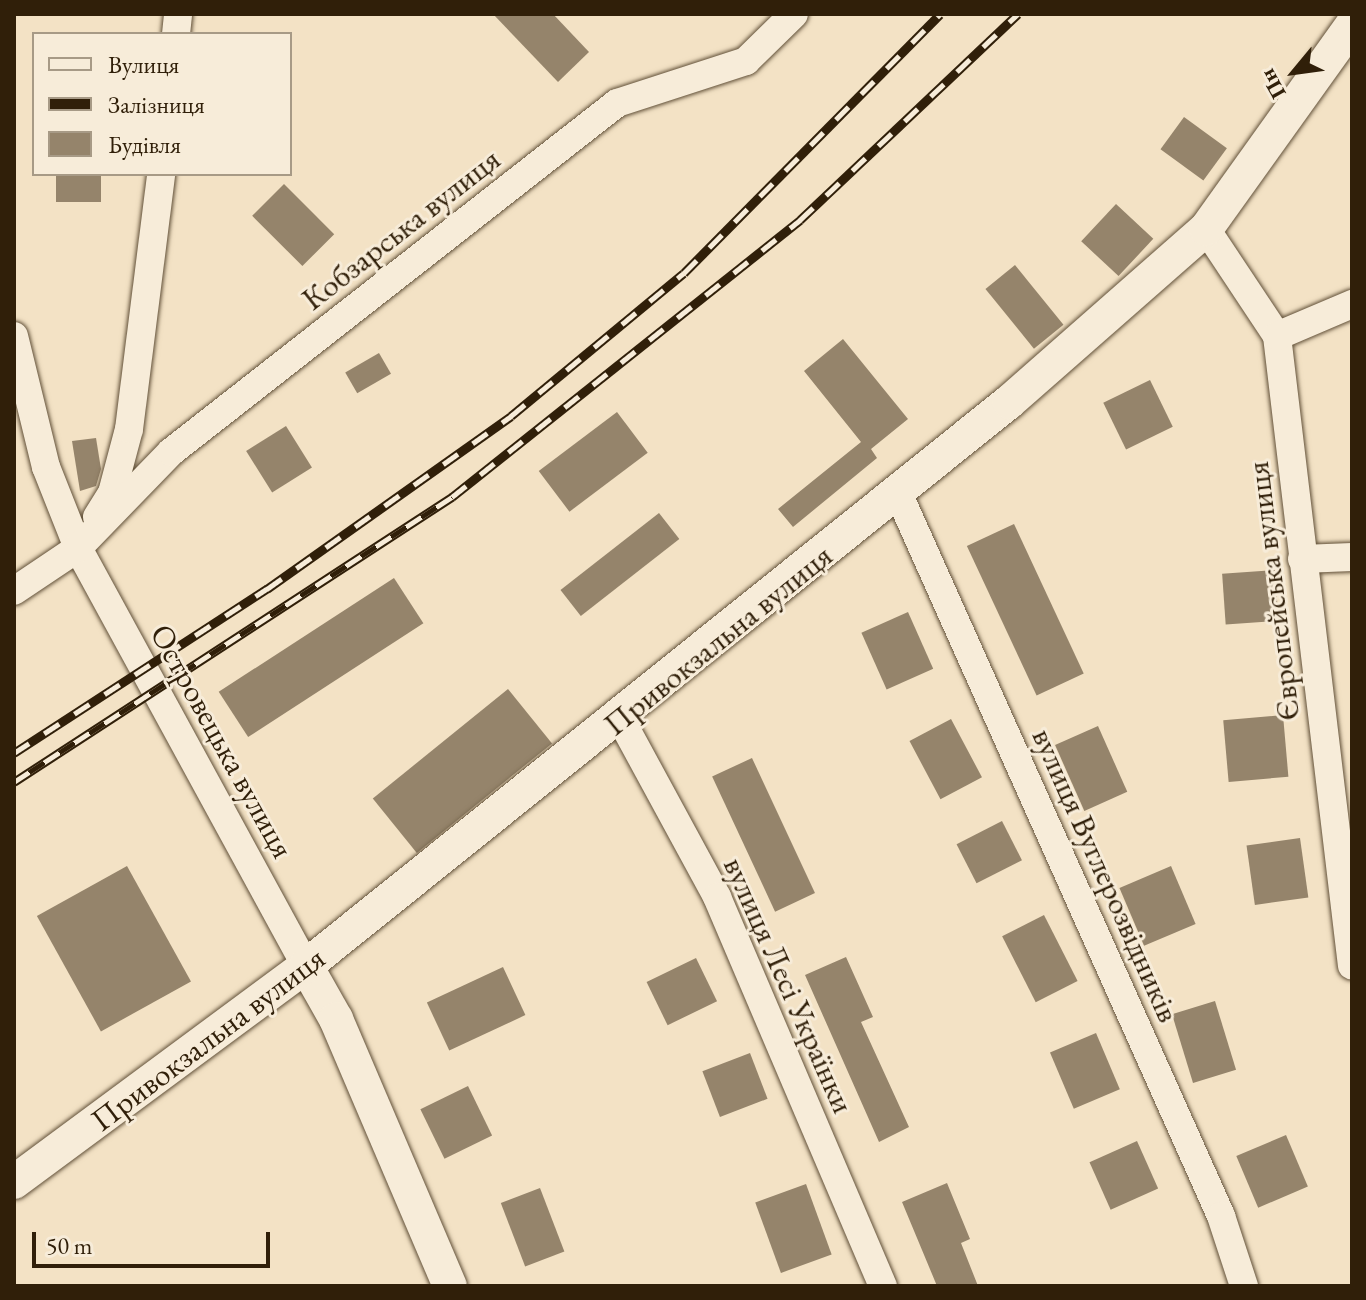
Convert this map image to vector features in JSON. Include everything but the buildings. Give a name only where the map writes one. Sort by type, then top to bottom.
[{"type":"street","name":"Кобзарська вулиця","points":[[78,548],[171,452],[617,103],[746,61],[794,14]]},
{"type":"street","name":"Привокзальна вулиця","points":[[14,1182],[306,966],[899,495],[1206,229],[1352,25]]},
{"type":"street","points":[[14,591],[78,548],[112,493],[129,429],[161,176]]},
{"type":"street","name":"Європейська вулиця","points":[[1206,229],[1277,336],[1352,966]]},
{"type":"street","points":[[1277,336],[1352,304]]},
{"type":"street","name":"Островецька вулиця","points":[[14,336],[46,467],[78,548],[306,966]]},
{"type":"street","name":"вулиця Вуглерозвідників","points":[[899,495],[1221,1216],[1244,1286]]},
{"type":"street","points":[[1302,559],[1352,557]]},
{"type":"street","name":"вулиця Лесі Українки","points":[[620,718],[717,897],[883,1286]]},
{"type":"street","points":[[306,966],[336,1019],[450,1286]]},
{"type":"railway","points":[[14,753],[267,589],[511,416],[684,273],[940,14]]},
{"type":"railway","points":[[14,782],[452,497],[800,220],[1018,14]]}]
